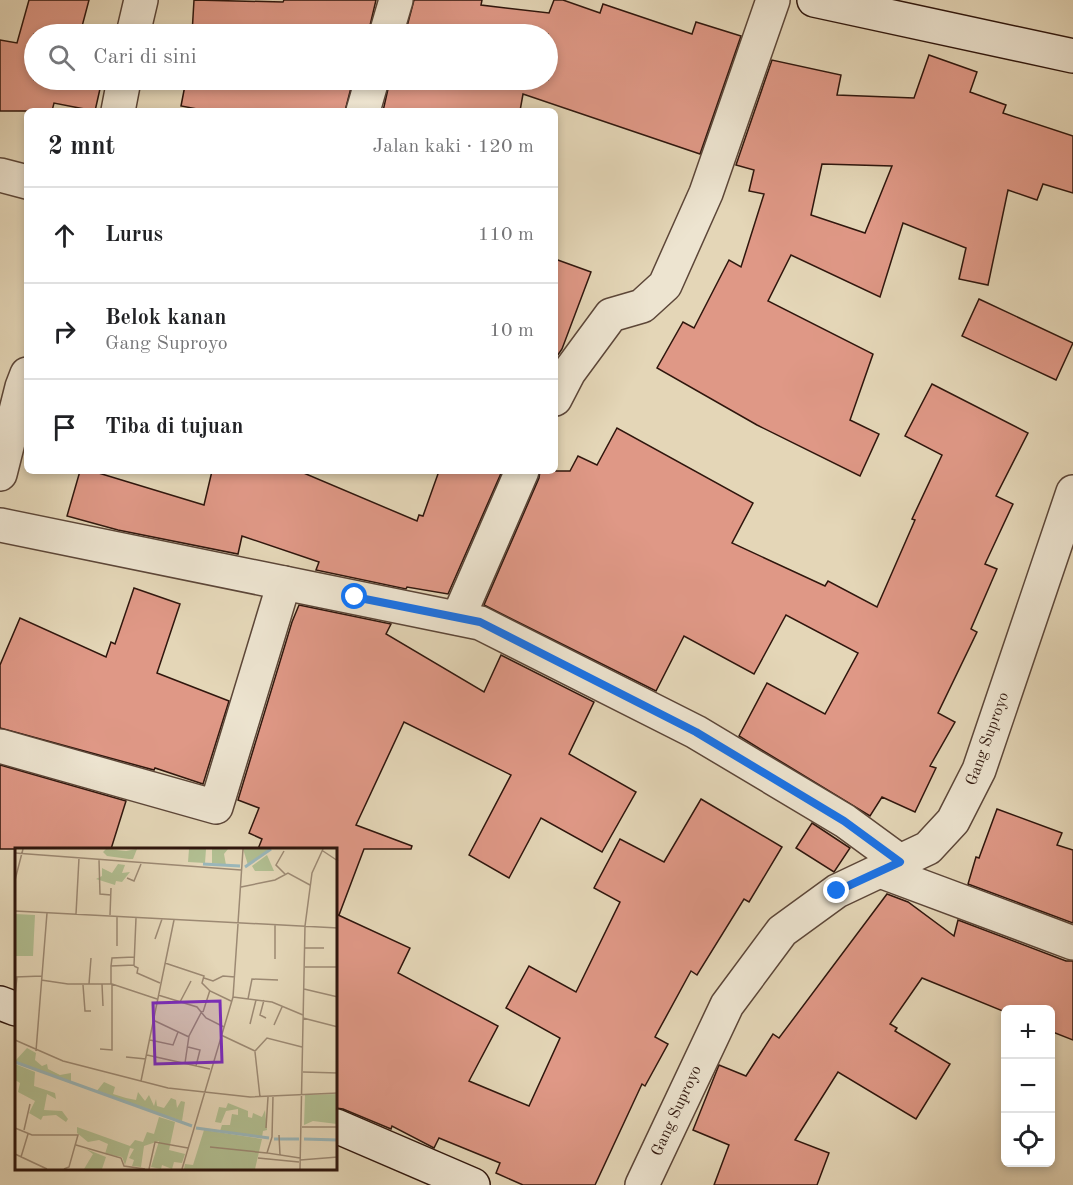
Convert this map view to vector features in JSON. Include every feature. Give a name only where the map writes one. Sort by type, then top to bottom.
[{"type":"street","points":[[136,24],[141,0]]},
{"type":"street","points":[[389,24],[396,0]]},
{"type":"street","points":[[558,393],[569,372],[611,315],[642,306],[664,285],[706,193],[773,0]]},
{"type":"street","points":[[814,0],[1073,56]]},
{"type":"street","points":[[119,108],[122,90]]},
{"type":"street","points":[[364,108],[369,90]]},
{"type":"street","points":[[0,175],[24,181]]},
{"type":"street","points":[[0,474],[24,382]]},
{"type":"street","points":[[458,618],[521,474]]},
{"type":"street","name":"Gang Suproyo","points":[[642,1185],[727,1005],[782,930],[837,891],[928,848],[953,821],[979,770],[1073,492]]},
{"type":"street","points":[[0,525],[480,622],[696,732],[844,821],[890,866],[1073,943]]},
{"type":"street","points":[[0,746],[216,807],[284,583]]},
{"type":"street","points":[[0,1003],[15,1009]]},
{"type":"street","points":[[338,1127],[473,1185]]},
{"type":"building","points":[[29,0],[89,0],[83,24],[24,24],[24,90],[100,90],[96,108],[80,108],[54,103],[53,108],[0,111],[0,40],[17,43]]},
{"type":"building","points":[[194,0],[283,2],[284,0],[376,0],[370,24],[193,24]]},
{"type":"building","points":[[414,0],[482,0],[481,5],[549,13],[554,0],[563,0],[600,13],[603,4],[692,34],[696,22],[741,36],[700,154],[523,94],[521,108],[384,108],[388,90],[558,90],[558,24],[408,24]]},
{"type":"building","points":[[929,55],[977,72],[970,92],[1006,105],[1003,113],[1073,136],[1073,193],[1043,184],[1037,200],[1008,190],[988,285],[959,279],[966,248],[903,223],[880,297],[791,255],[768,301],[873,354],[850,420],[879,434],[860,476],[757,425],[657,368],[683,322],[694,328],[729,260],[741,267],[764,194],[749,191],[754,170],[736,165],[772,60],[841,75],[837,95],[914,98]],"holes":[[[822,164],[892,166],[865,233],[811,215]]]},
{"type":"building","points":[[184,90],[350,90],[346,108],[192,108],[181,106]]},
{"type":"building","points":[[558,260],[591,272],[558,355]]},
{"type":"building","points":[[979,299],[1073,343],[1056,380],[962,336]]},
{"type":"building","points":[[932,384],[1028,433],[996,496],[1013,504],[985,564],[997,569],[971,629],[977,632],[938,713],[955,722],[930,766],[936,768],[915,812],[882,797],[870,816],[739,736],[767,683],[825,714],[858,653],[786,615],[754,674],[684,636],[656,691],[484,605],[540,474],[558,474],[558,471],[570,471],[578,456],[597,465],[617,428],[753,503],[732,543],[825,586],[828,581],[877,607],[915,520],[912,519],[942,455],[905,436]]},
{"type":"building","points":[[79,474],[102,474],[204,505],[211,474],[306,474],[417,521],[419,515],[423,516],[438,474],[501,474],[448,594],[407,587],[406,589],[316,570],[319,562],[242,536],[238,554],[118,530],[67,516]]},
{"type":"building","points":[[134,588],[180,604],[157,673],[229,701],[203,784],[155,768],[154,770],[0,728],[0,665],[20,618],[106,657],[111,642],[115,644]]},
{"type":"building","points":[[299,605],[391,624],[386,634],[484,692],[501,655],[594,702],[569,754],[636,792],[602,852],[541,818],[509,878],[469,855],[511,775],[404,722],[356,825],[412,846],[411,849],[364,849],[338,915],[338,848],[258,848],[262,839],[249,833],[259,808],[238,800]]},
{"type":"building","points":[[0,765],[126,801],[111,848],[0,849]]},
{"type":"building","points":[[701,799],[782,847],[749,902],[744,899],[697,975],[691,971],[655,1037],[668,1044],[645,1086],[642,1084],[595,1185],[523,1185],[496,1173],[500,1163],[439,1138],[434,1148],[392,1126],[391,1129],[338,1108],[338,915],[410,948],[398,973],[498,1026],[469,1081],[529,1106],[560,1038],[506,1008],[529,966],[576,992],[620,902],[594,888],[620,839],[664,862]]},
{"type":"building","points":[[997,809],[1062,833],[1057,845],[1073,850],[1073,923],[968,884],[976,857],[979,858]]},
{"type":"building","points":[[812,823],[850,848],[834,872],[796,848]]},
{"type":"building","points":[[887,894],[908,902],[954,936],[958,920],[1066,961],[1073,961],[1073,1040],[1055,1033],[1055,1005],[1001,1005],[1001,1010],[922,978],[890,1024],[897,1028],[895,1031],[950,1064],[916,1119],[838,1072],[795,1140],[829,1153],[817,1185],[714,1185],[729,1145],[693,1130],[719,1065],[746,1076],[773,1034],[779,1038]]},
{"type":"route","points":[[355,597],[480,622],[696,732],[844,821],[900,862],[837,891]]}]
